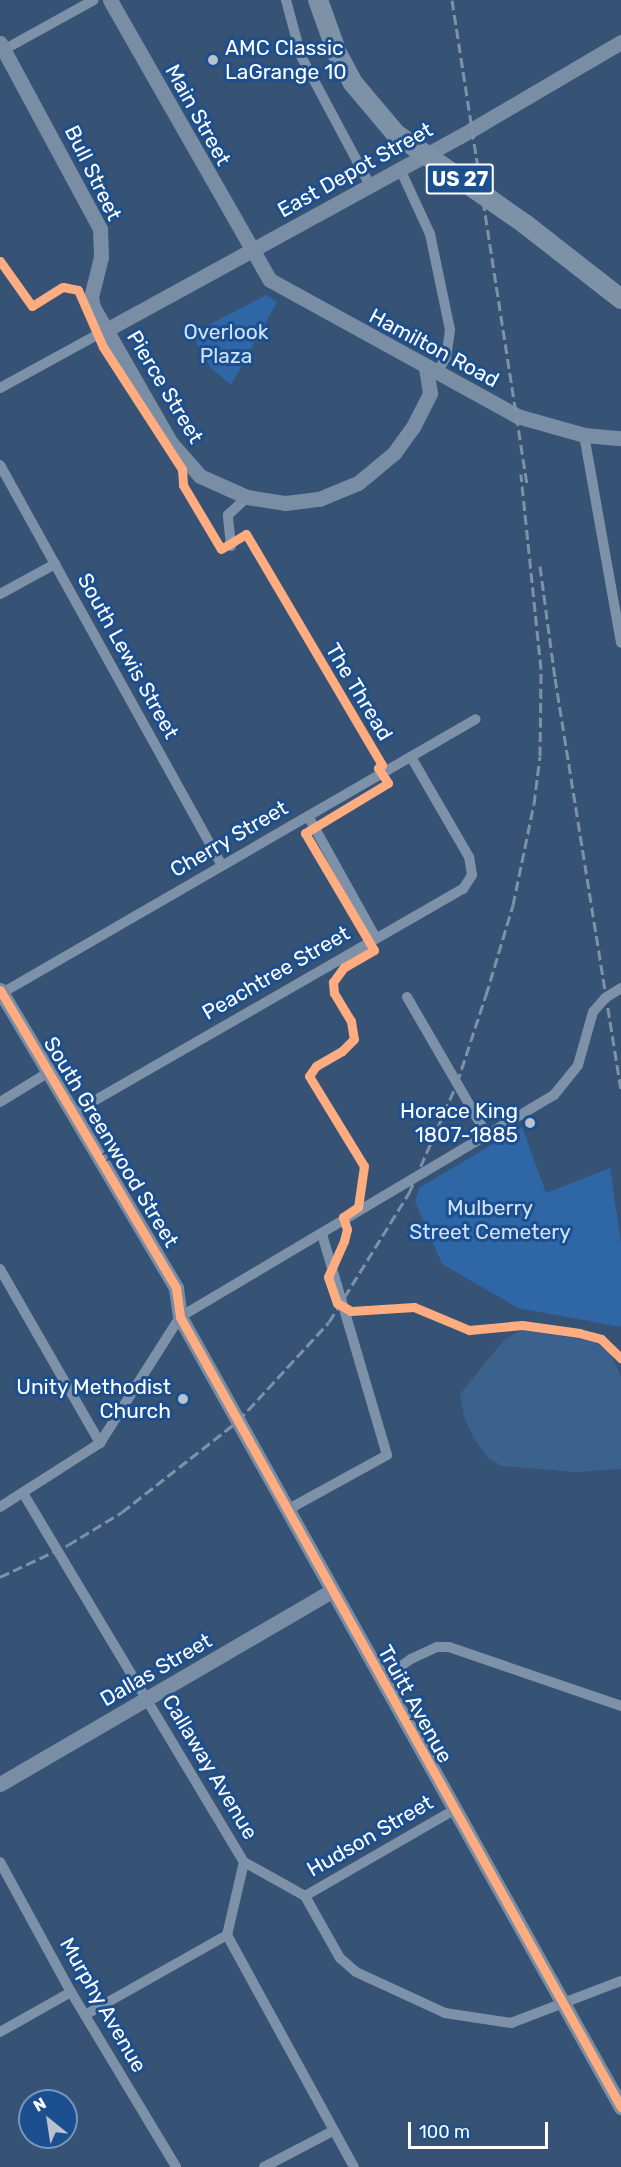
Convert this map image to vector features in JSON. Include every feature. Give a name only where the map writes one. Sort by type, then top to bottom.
[{"type":"highway","name":"US 27","points":[[318,0],[337,53],[352,82],[396,134],[525,224],[621,299]]},
{"type":"street","points":[[1,48],[94,0]]},
{"type":"street","name":"Main Street","points":[[110,0],[251,250]]},
{"type":"street","points":[[286,0],[301,56],[370,185]]},
{"type":"street","name":"East Depot Street","points":[[106,330],[400,169],[621,42]]},
{"type":"street","name":"Bull Street","points":[[1,48],[100,229],[101,257],[91,297],[106,330]]},
{"type":"street","points":[[400,169],[430,234],[450,330],[446,357],[431,371],[431,388],[425,404]]},
{"type":"street","name":"Hamilton Road","points":[[251,250],[270,280],[431,371],[517,416],[584,435],[621,438]]},
{"type":"street","points":[[0,388],[106,330]]},
{"type":"street","name":"Pierce Street","points":[[106,330],[160,425],[189,465],[209,482],[248,497],[300,502],[327,497],[358,483],[394,453],[425,404]]},
{"type":"street","points":[[425,404],[442,393],[471,392]]},
{"type":"street","points":[[584,435],[621,643]]},
{"type":"street","name":"South Lewis Street","points":[[0,465],[222,866]]},
{"type":"street","points":[[231,546],[228,516],[248,497]]},
{"type":"street","points":[[0,594],[55,564]]},
{"type":"street","name":"Cherry Street","points":[[1,991],[476,719]]},
{"type":"street","name":"Peachtree Street","points":[[73,1113],[463,889],[472,875],[469,857],[411,757]]},
{"type":"street","points":[[308,816],[376,938]]},
{"type":"street","points":[[0,1507],[100,1443],[180,1317],[488,1137],[564,1086],[578,1065],[593,1012],[605,998],[621,988]]},
{"type":"street","name":"South Greenwood Street","points":[[1,991],[176,1288],[180,1317]]},
{"type":"street","points":[[408,997],[488,1137]]},
{"type":"street","points":[[0,1102],[49,1072]]},
{"type":"street","points":[[287,1510],[387,1455],[322,1234]]},
{"type":"street","points":[[0,1269],[100,1443]]},
{"type":"street","name":"Truitt Avenue","points":[[180,1317],[621,2108]]},
{"type":"street","name":"Callaway Avenue","points":[[23,1493],[244,1862],[226,1935]]},
{"type":"street","name":"Dallas Street","points":[[0,1784],[332,1591]]},
{"type":"street","points":[[381,1680],[411,1659],[437,1647],[448,1647],[507,1663],[621,1706]]},
{"type":"street","name":"Hudson Street","points":[[305,1896],[454,1810]]},
{"type":"street","name":"Murphy Avenue","points":[[0,1862],[71,1992],[177,2167]]},
{"type":"street","points":[[244,1862],[305,1896],[340,1958],[356,1972],[444,2013],[512,2023],[561,2002],[621,1981]]},
{"type":"street","points":[[86,2015],[226,1935],[354,2167]]},
{"type":"street","points":[[0,2032],[71,1992]]},
{"type":"street","points":[[264,2167],[333,2131]]},
{"type":"green space","name":"Overlook Plaza","points":[[266,295],[277,302],[231,385],[211,368],[191,334]]},
{"type":"green space","name":"Mulberry Street Cemetery","points":[[522,1127],[546,1193],[610,1168],[621,1243],[621,1327],[518,1308],[442,1264],[415,1202],[419,1188]]},
{"type":"shaded area","points":[[521,1330],[593,1341],[610,1352],[621,1377],[621,1469],[575,1472],[501,1466],[489,1459],[476,1442],[464,1417],[460,1394],[504,1340]]},
{"type":"railway","points":[[452,0],[527,483]]},
{"type":"railway","points":[[0,1577],[68,1545],[122,1512],[238,1421],[329,1322],[409,1193],[457,1083],[486,995],[513,905],[534,804],[540,756],[541,669],[521,474]]},
{"type":"railway","points":[[540,566],[555,678],[621,1091]]},
{"type":"cycle path","name":"The Thread","points":[[0,261],[32,306],[63,287],[78,290],[103,347],[182,469],[183,485],[221,549],[246,534],[382,765],[378,768],[388,783],[305,833],[374,950],[344,967],[333,982],[334,993],[351,1021],[354,1039],[342,1051],[316,1066],[309,1076],[364,1166],[358,1207],[343,1217],[347,1229],[328,1277],[337,1303],[351,1311],[414,1307],[469,1330],[522,1325],[579,1333],[601,1339],[621,1358]]},
{"type":"cycle path","points":[[0,990],[176,1288],[180,1317],[621,2107]]},
{"type":"place","name":"AMC Classic LaGrange 10","points":[[213,60]]},
{"type":"place","name":"Horace King 1807-1885","points":[[530,1123]]},
{"type":"place","name":"Unity Methodist Church","points":[[183,1399]]}]
